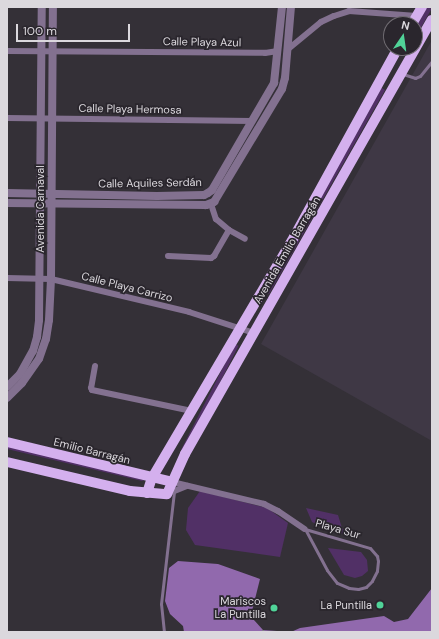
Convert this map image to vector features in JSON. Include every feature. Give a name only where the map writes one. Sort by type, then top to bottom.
[{"type":"main road","name":"Avenida Emilio Barragán","points":[[171,489],[185,454],[432,20]]},
{"type":"main road","name":"Avenida Emilio Barragán","points":[[147,493],[152,478],[294,237],[394,56]]},
{"type":"main road","points":[[385,72],[400,77]]},
{"type":"main road","name":"Emilio Barragán","points":[[7,442],[152,478],[171,489]]},
{"type":"main road","points":[[7,462],[130,491],[147,493],[171,489]]},
{"type":"street","name":"Avenida Carnaval","points":[[7,387],[20,374],[30,358],[35,344],[39,320],[42,7]]},
{"type":"street","name":"Avenida Carnaval","points":[[7,398],[22,384],[39,359],[46,339],[51,279],[52,7]]},
{"type":"street","name":"Calle Aquiles Serdán","points":[[7,192],[204,195],[212,190],[274,83],[282,7]]},
{"type":"street","points":[[245,239],[229,230],[216,219],[211,204],[220,196],[276,101],[284,84],[291,7]]},
{"type":"street","points":[[287,50],[321,22],[341,14],[349,12],[368,12],[417,16]]},
{"type":"street","name":"Calle Playa Azul","points":[[7,51],[265,53],[278,51]]},
{"type":"street","points":[[267,96],[276,101]]},
{"type":"street","name":"Calle Playa Hermosa","points":[[7,118],[252,121]]},
{"type":"street","name":"Calle Aquiles Serdán","points":[[7,203],[211,204]]},
{"type":"street","points":[[168,256],[211,258],[214,256],[229,230]]},
{"type":"street","name":"Calle Playa Carrizo","points":[[7,278],[51,279],[189,312],[241,327],[254,333]]},
{"type":"street","points":[[96,366],[91,388],[92,390],[192,411]]},
{"type":"street","points":[[171,489],[187,486],[264,504],[278,511],[305,529]]},
{"type":"lane","points":[[400,77],[415,78],[420,76],[432,61]]},
{"type":"lane","points":[[164,632],[161,604],[171,489]]},
{"type":"lane","name":"Playa Sur","points":[[305,529],[370,548],[377,556],[378,561],[377,571],[372,581],[366,587],[358,589],[349,588],[337,583],[327,570],[305,529]]},
{"type":"shaded area","points":[[426,7],[432,8],[423,24],[423,16],[421,16]]},
{"type":"shaded area","points":[[432,40],[432,441],[261,344]]},
{"type":"shaded area","points":[[380,87],[385,90],[269,294],[265,293]]},
{"type":"shaded area","points":[[235,344],[239,346],[185,452],[181,450]]},
{"type":"shaded area","points":[[7,444],[144,480],[142,481],[7,449]]},
{"type":"shaded area","points":[[200,491],[267,508],[288,523],[280,557],[195,545],[186,530],[188,508]]},
{"type":"shaded area","points":[[306,508],[338,515],[342,528],[349,535],[328,530],[312,522]]},
{"type":"shaded area","points":[[328,548],[361,552],[367,560],[368,571],[362,576],[355,578],[344,575]]},
{"type":"shaded area","points":[[178,561],[218,564],[260,579],[252,611],[253,619],[263,630],[291,632],[184,632],[183,626],[170,614],[165,601],[169,568]]},
{"type":"shaded area","points":[[432,588],[432,632],[291,632],[300,628],[384,616],[394,622],[408,619]]},
{"type":"place","name":"La Puntilla","points":[[380,605]]},
{"type":"place","name":"Mariscos La Puntilla","points":[[274,608]]}]
